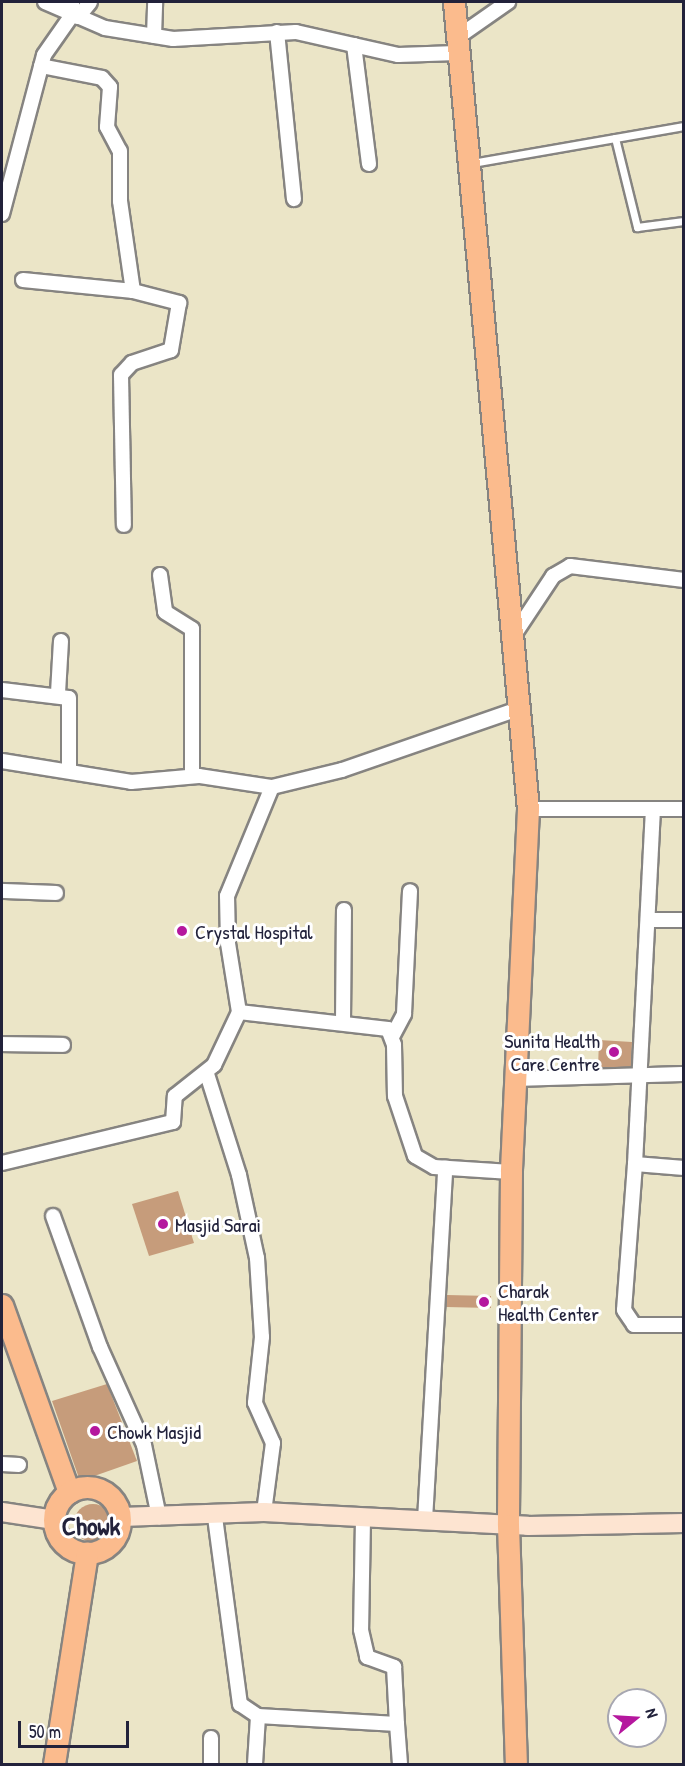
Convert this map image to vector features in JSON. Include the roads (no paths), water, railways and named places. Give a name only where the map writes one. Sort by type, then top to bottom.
[{"type":"main road","points":[[454,2],[456,46],[514,635],[518,709],[528,809],[513,1079],[511,1172],[508,1525],[516,1764]]},
{"type":"main road","points":[[2,1305],[69,1492],[54,1520],[64,1543],[87,1553],[109,1545],[121,1516],[102,1489],[69,1492]]},
{"type":"main road","points":[[54,1764],[87,1553]]},
{"type":"street","points":[[45,2],[74,11],[116,31],[196,39],[277,32],[398,55],[456,46],[508,2]]},
{"type":"street","points":[[2,214],[41,66],[74,11],[90,2]]},
{"type":"street","points":[[154,36],[155,2]]},
{"type":"street","points":[[277,32],[294,199]]},
{"type":"street","points":[[354,45],[369,164]]},
{"type":"street","points":[[41,66],[102,78],[110,87],[107,127],[120,151],[120,201],[132,291]]},
{"type":"street","points":[[23,280],[132,291],[174,298],[181,311],[171,350],[132,363],[121,375],[124,525]]},
{"type":"street","points":[[514,635],[553,576],[570,566],[684,580]]},
{"type":"street","points":[[160,575],[165,612],[192,629],[192,776]]},
{"type":"street","points":[[58,693],[61,640]]},
{"type":"street","points":[[2,690],[58,693],[70,705],[69,770]]},
{"type":"street","points":[[2,761],[69,770],[131,782],[192,776],[272,788],[342,770],[518,709]]},
{"type":"street","points":[[2,1163],[58,1146],[166,1126],[175,1116],[175,1096],[207,1074],[240,1012],[228,943],[227,896],[272,788]]},
{"type":"street","points":[[528,809],[684,809]]},
{"type":"street","points":[[652,809],[627,1321],[684,1325]]},
{"type":"street","points":[[2,891],[56,893]]},
{"type":"street","points":[[410,891],[404,1014],[393,1035],[395,1096],[415,1156],[422,1164],[445,1168],[511,1172]]},
{"type":"street","points":[[343,1022],[344,910]]},
{"type":"street","points":[[648,920],[684,920]]},
{"type":"street","points":[[240,1012],[379,1026],[393,1035]]},
{"type":"street","points":[[2,1044],[63,1045]]},
{"type":"street","points":[[513,1079],[640,1072],[684,1074]]},
{"type":"street","points":[[207,1074],[239,1175],[257,1258],[262,1337],[255,1403],[273,1443],[264,1512]]},
{"type":"street","points":[[634,1164],[684,1168]]},
{"type":"street","points":[[425,1520],[445,1168]]},
{"type":"street","points":[[52,1216],[99,1347],[144,1445],[159,1517]]},
{"type":"street","points":[[2,1464],[19,1465]]},
{"type":"street","points":[[2,1512],[54,1520]]},
{"type":"street","points":[[121,1516],[216,1516],[264,1512],[508,1525],[684,1523]]},
{"type":"street","points":[[216,1516],[237,1691],[245,1710],[258,1716],[397,1724]]},
{"type":"street","points":[[363,1519],[361,1630],[367,1657],[394,1667],[400,1764]]},
{"type":"street","points":[[255,1764],[258,1716]]},
{"type":"street","points":[[211,1764],[212,1738]]},
{"type":"lane","points":[[467,164],[684,126]]},
{"type":"lane","points":[[615,138],[637,227],[684,221]]},
{"type":"place","name":"Crystal Hospital","points":[[182,931]]},
{"type":"place","name":"Sunita Health Care Centre","points":[[614,1052]]},
{"type":"place","name":"Masjid Sarai","points":[[163,1224]]},
{"type":"place","name":"Charak Health Center","points":[[484,1302]]},
{"type":"place","name":"Chowk Masjid","points":[[95,1431]]},
{"type":"district","name":"Chowk","points":[[91,1526]]}]
